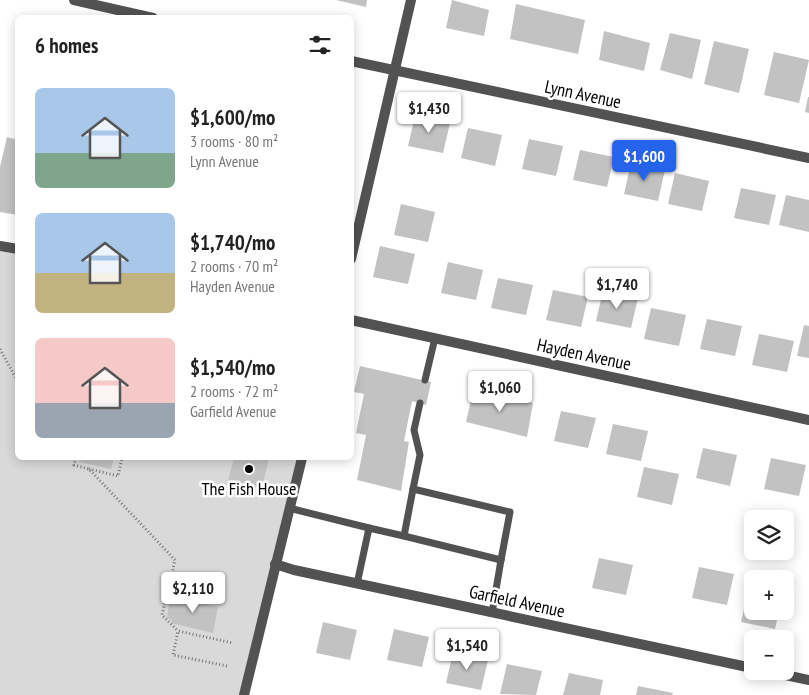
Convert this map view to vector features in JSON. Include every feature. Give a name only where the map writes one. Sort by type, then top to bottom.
[{"type":"street","points":[[74,0],[141,15]]},
{"type":"street","points":[[354,246],[411,0]]},
{"type":"street","name":"Lynn Avenue","points":[[354,62],[809,158]]},
{"type":"street","points":[[0,246],[15,249]]},
{"type":"street","name":"Hayden Avenue","points":[[354,321],[809,420]]},
{"type":"street","points":[[244,695],[301,460]]},
{"type":"street","name":"Garfield Avenue","points":[[275,564],[357,584],[744,666]]},
{"type":"street","points":[[794,677],[809,680]]},
{"type":"lane","points":[[425,380],[435,338]]},
{"type":"lane","points":[[404,536],[420,454],[414,430],[420,403]]},
{"type":"lane","points":[[413,489],[510,512],[492,612]]},
{"type":"lane","points":[[289,508],[501,560]]},
{"type":"lane","points":[[357,584],[369,528]]},
{"type":"path","points":[[0,349],[15,376]]},
{"type":"path","points":[[75,460],[74,465],[118,476],[122,460]]},
{"type":"path","points":[[89,469],[174,560],[162,615],[178,631],[233,643]]},
{"type":"path","points":[[178,631],[173,655],[227,666]]},
{"type":"shaded area","points":[[0,246],[15,249],[15,460],[302,460],[244,695],[0,695]]},
{"type":"building","points":[[336,0],[367,0],[366,7]]},
{"type":"building","points":[[452,0],[489,10],[484,36],[446,28]]},
{"type":"building","points":[[516,4],[585,20],[578,54],[510,39]]},
{"type":"building","points":[[604,31],[650,43],[644,71],[599,60]]},
{"type":"building","points":[[670,33],[701,40],[692,79],[660,70]]},
{"type":"building","points":[[714,41],[749,49],[739,93],[704,84]]},
{"type":"building","points":[[774,52],[809,60],[799,103],[764,95]]},
{"type":"building","points":[[809,97],[809,113],[805,112]]},
{"type":"building","points":[[415,116],[450,123],[443,153],[408,146]]},
{"type":"building","points":[[468,128],[502,135],[495,166],[461,158]]},
{"type":"building","points":[[7,137],[15,139],[15,214],[0,212],[0,167]]},
{"type":"building","points":[[529,139],[563,146],[556,176],[522,169]]},
{"type":"building","points":[[580,150],[614,157],[607,187],[573,180]]},
{"type":"building","points":[[631,163],[665,170],[658,201],[624,194]]},
{"type":"building","points":[[675,173],[709,181],[702,211],[668,204]]},
{"type":"building","points":[[741,188],[776,195],[769,225],[734,218]]},
{"type":"building","points":[[786,195],[809,200],[809,232],[779,225]]},
{"type":"building","points":[[401,204],[435,212],[428,242],[394,235]]},
{"type":"building","points":[[380,246],[415,254],[408,284],[373,277]]},
{"type":"building","points":[[448,262],[483,270],[476,300],[441,293]]},
{"type":"building","points":[[498,278],[533,285],[526,315],[491,308]]},
{"type":"building","points":[[553,290],[588,297],[581,327],[546,320]]},
{"type":"building","points":[[603,291],[638,298],[631,328],[596,321]]},
{"type":"building","points":[[651,308],[686,315],[679,346],[644,339]]},
{"type":"building","points":[[707,319],[742,326],[735,356],[700,349]]},
{"type":"building","points":[[804,325],[809,326],[809,358],[797,356]]},
{"type":"building","points":[[759,334],[794,341],[787,372],[752,365]]},
{"type":"building","points":[[360,366],[431,382],[426,405],[412,401],[404,441],[409,442],[401,491],[357,480],[366,435],[356,433],[364,394],[354,392]]},
{"type":"building","points":[[473,391],[533,403],[527,437],[466,422]]},
{"type":"building","points":[[561,411],[596,418],[588,448],[554,441]]},
{"type":"building","points":[[613,424],[648,431],[641,461],[606,454]]},
{"type":"building","points":[[703,448],[737,455],[730,486],[696,478]]},
{"type":"building","points":[[771,458],[806,465],[799,496],[764,489]]},
{"type":"building","points":[[80,460],[113,460],[111,469],[79,462]]},
{"type":"building","name":"The Fish House","points":[[233,460],[269,460],[262,488],[228,480]]},
{"type":"building","points":[[644,467],[679,474],[672,505],[637,497]]},
{"type":"building","points":[[599,558],[633,565],[626,595],[592,588]]},
{"type":"building","points":[[699,567],[734,574],[727,605],[692,598]]},
{"type":"building","points":[[177,597],[218,607],[213,633],[171,623],[172,620],[167,618],[170,598],[176,600]]},
{"type":"building","points":[[744,609],[744,620],[777,620],[775,629],[741,622]]},
{"type":"building","points":[[323,622],[357,630],[350,660],[316,653]]},
{"type":"building","points":[[394,629],[429,637],[422,667],[387,660]]},
{"type":"building","points":[[453,652],[488,660],[481,690],[446,683]]},
{"type":"building","points":[[507,664],[542,671],[536,695],[500,694]]},
{"type":"building","points":[[569,673],[603,680],[600,695],[563,695]]},
{"type":"building","points":[[638,686],[673,693],[672,695],[636,695]]},
{"type":"place","name":"The Fish House","points":[[249,469]]}]
